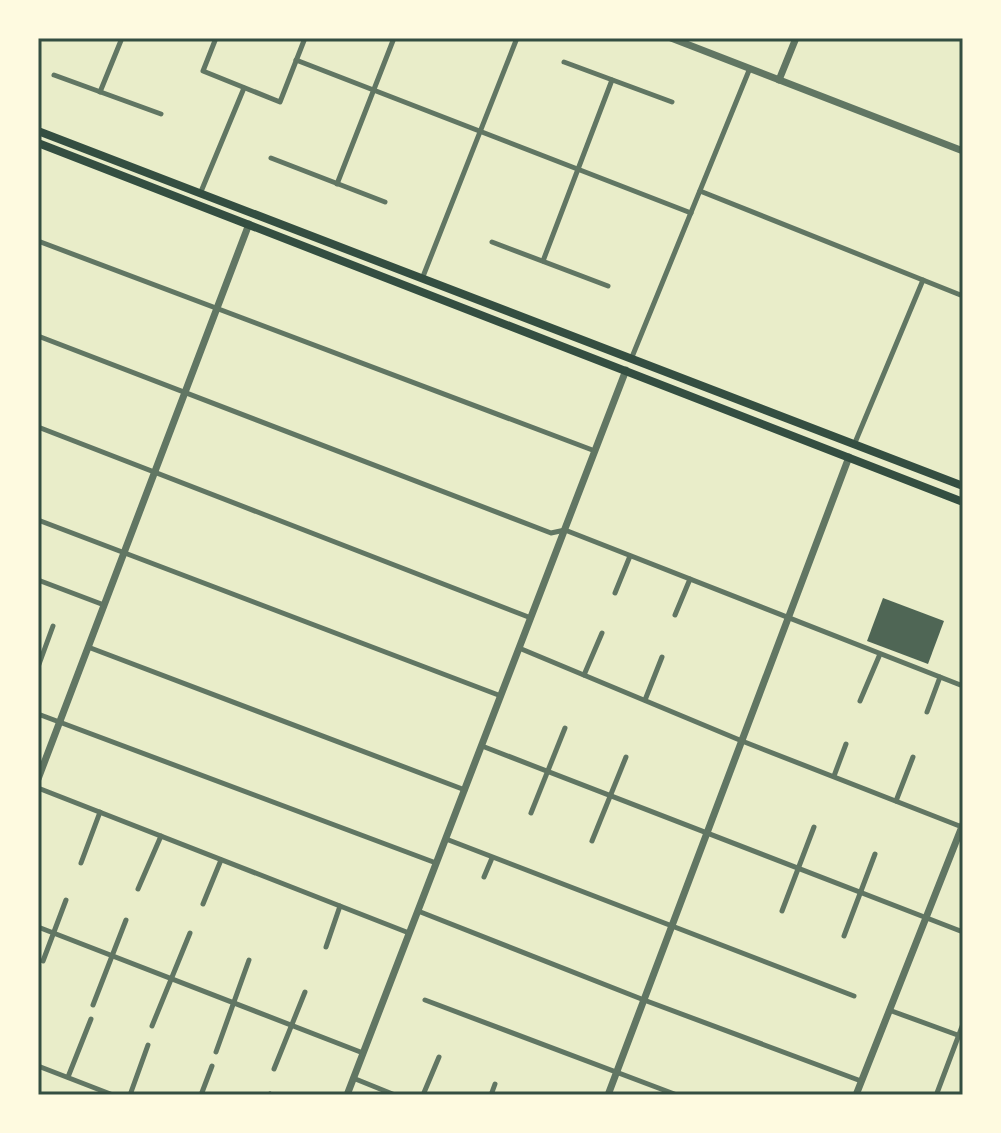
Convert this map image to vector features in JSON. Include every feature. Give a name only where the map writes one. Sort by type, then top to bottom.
[{"type":"main road","points":[[38,131],[963,486]]},
{"type":"main road","points":[[38,143],[963,502]]},
{"type":"main road","points":[[626,370],[632,357]]},
{"type":"main road","points":[[849,457],[854,445]]},
{"type":"street","points":[[100,92],[122,38]]},
{"type":"street","points":[[216,38],[203,71],[280,102],[305,38]]},
{"type":"street","points":[[337,184],[394,38]]},
{"type":"street","points":[[422,279],[517,38]]},
{"type":"street","points":[[671,38],[963,151]]},
{"type":"street","points":[[779,80],[796,38]]},
{"type":"street","points":[[296,60],[691,213]]},
{"type":"street","points":[[564,62],[672,102]]},
{"type":"street","points":[[632,357],[750,68]]},
{"type":"street","points":[[54,75],[161,114]]},
{"type":"street","points":[[543,261],[612,80]]},
{"type":"street","points":[[200,194],[244,88]]},
{"type":"street","points":[[271,158],[385,202]]},
{"type":"street","points":[[700,191],[963,296]]},
{"type":"street","points":[[38,779],[249,224]]},
{"type":"street","points":[[38,241],[595,451]]},
{"type":"street","points":[[492,242],[608,286]]},
{"type":"street","points":[[854,445],[923,280]]},
{"type":"street","points":[[38,336],[551,533],[565,530],[963,686]]},
{"type":"street","points":[[347,1095],[626,370]]},
{"type":"street","points":[[38,427],[531,618]]},
{"type":"street","points":[[608,1095],[849,457]]},
{"type":"street","points":[[38,520],[501,696]]},
{"type":"street","points":[[615,593],[630,556]]},
{"type":"street","points":[[675,615],[690,579]]},
{"type":"street","points":[[38,580],[104,605]]},
{"type":"street","points":[[38,667],[53,626]]},
{"type":"street","points":[[584,675],[602,633]]},
{"type":"street","points":[[88,647],[465,790]]},
{"type":"street","points":[[519,648],[742,741],[963,826],[856,1095]]},
{"type":"street","points":[[860,701],[880,654]]},
{"type":"street","points":[[645,700],[662,657]]},
{"type":"street","points":[[927,712],[940,677]]},
{"type":"street","points":[[38,714],[436,863]]},
{"type":"street","points":[[531,813],[565,728]]},
{"type":"street","points":[[834,776],[846,744]]},
{"type":"street","points":[[482,746],[963,932]]},
{"type":"street","points":[[592,841],[626,757]]},
{"type":"street","points":[[896,801],[913,757]]},
{"type":"street","points":[[38,788],[409,933]]},
{"type":"street","points":[[81,863],[100,812]]},
{"type":"street","points":[[782,911],[814,827]]},
{"type":"street","points":[[138,889],[161,836]]},
{"type":"street","points":[[446,839],[854,996]]},
{"type":"street","points":[[844,936],[875,854]]},
{"type":"street","points":[[484,877],[492,858]]},
{"type":"street","points":[[203,904],[221,860]]},
{"type":"street","points":[[43,961],[66,900]]},
{"type":"street","points":[[326,947],[340,906]]},
{"type":"street","points":[[418,911],[861,1081]]},
{"type":"street","points":[[93,1005],[126,920]]},
{"type":"street","points":[[38,927],[363,1053]]},
{"type":"street","points":[[152,1026],[190,933]]},
{"type":"street","points":[[216,1052],[249,960]]},
{"type":"street","points":[[274,1069],[305,992]]},
{"type":"street","points":[[425,1000],[677,1095]]},
{"type":"street","points":[[889,1010],[961,1037]]},
{"type":"street","points":[[68,1077],[91,1019]]},
{"type":"street","points":[[937,1093],[961,1037],[963,1024]]},
{"type":"street","points":[[130,1095],[148,1045]]},
{"type":"street","points":[[423,1095],[439,1057]]},
{"type":"street","points":[[38,1066],[113,1095]]},
{"type":"street","points":[[201,1095],[212,1066]]},
{"type":"street","points":[[353,1078],[395,1095]]},
{"type":"street","points":[[491,1095],[495,1084]]},
{"type":"building","points":[[883,598],[944,621],[928,664],[867,641]]}]
